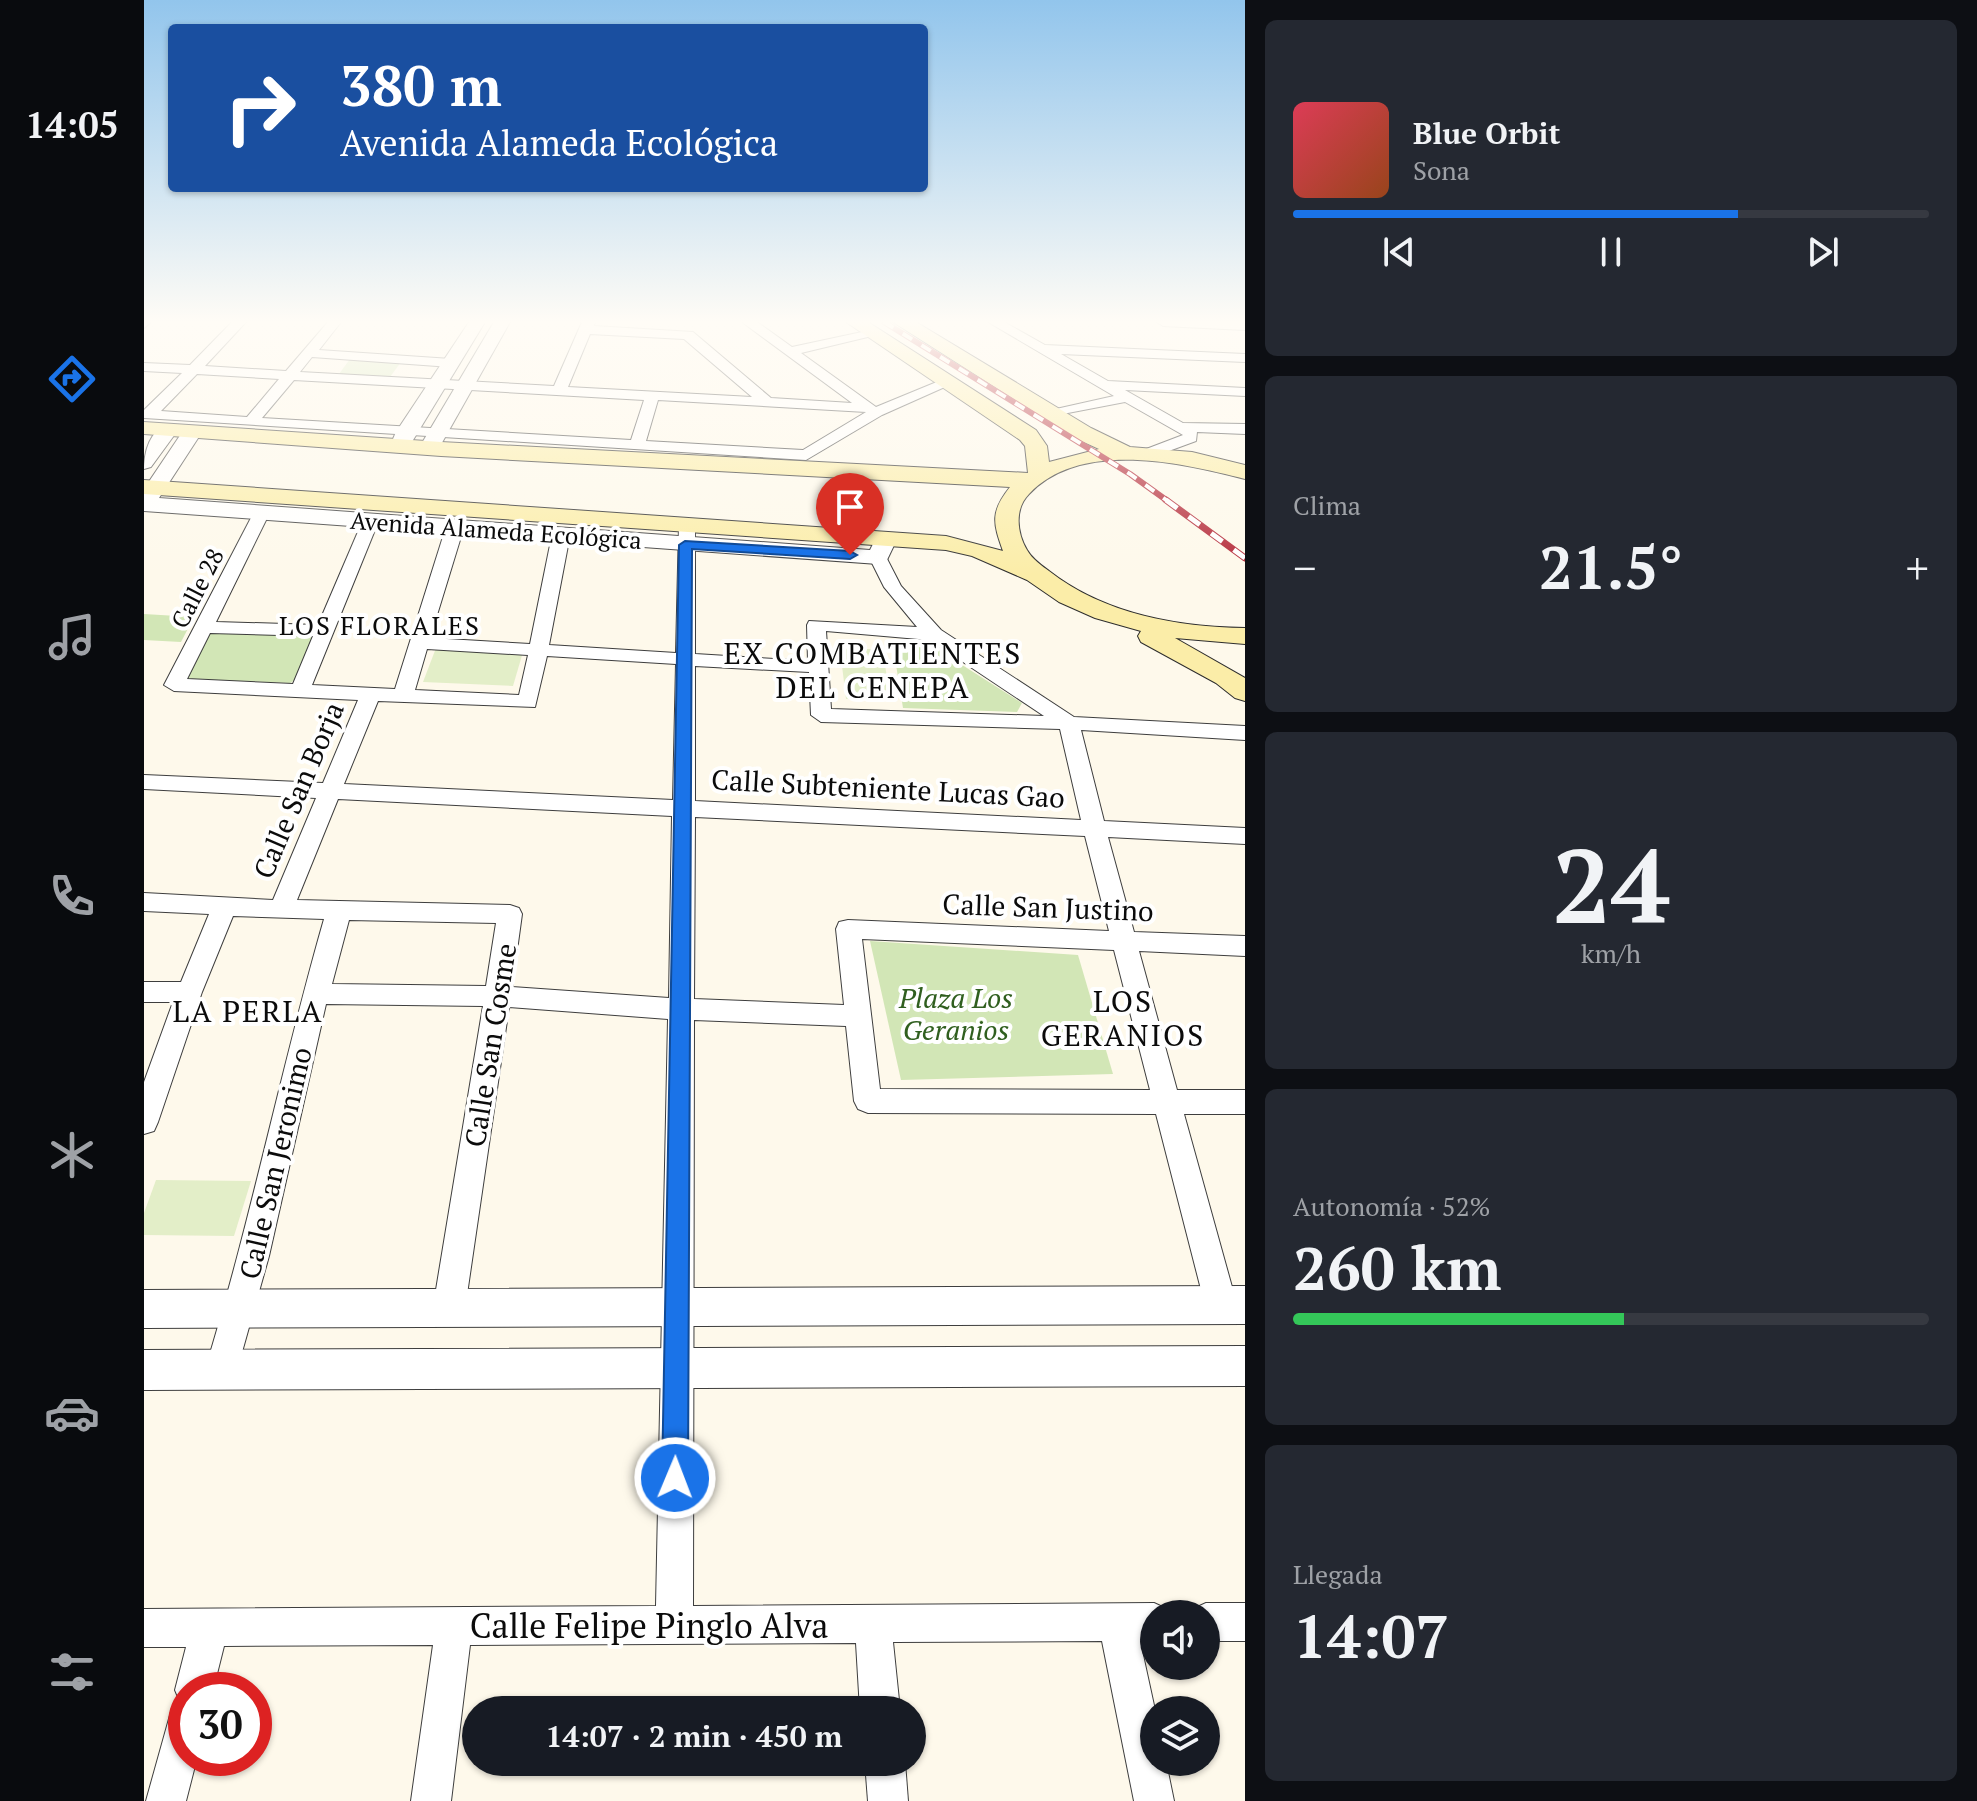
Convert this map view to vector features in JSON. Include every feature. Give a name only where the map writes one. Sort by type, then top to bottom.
[{"type":"main road","points":[[985,406],[1028,435],[1036,446],[1034,478]]},
{"type":"main road","points":[[1039,406],[1083,433],[1138,454]]},
{"type":"main road","points":[[146,419],[169,430],[192,432],[403,439],[1034,478]]},
{"type":"main road","points":[[1245,472],[1204,461],[1138,454],[1079,460],[1034,478],[1009,505],[1006,525],[1015,549],[1041,577],[1071,597],[1226,677],[1245,692]]},
{"type":"main road","name":"Avenida Alameda Ecológica","points":[[147,497],[882,548],[946,543],[979,550],[1041,577]]},
{"type":"main road","points":[[1108,614],[1173,631],[1245,636]]},
{"type":"street","points":[[251,421],[264,406]]},
{"type":"street","points":[[146,419],[251,421],[403,439],[424,406]]},
{"type":"street","points":[[453,406],[433,441],[637,445],[807,462],[872,410],[883,406]]},
{"type":"street","points":[[637,445],[649,406]]},
{"type":"street","points":[[804,406],[872,410]]},
{"type":"street","points":[[866,406],[872,410]]},
{"type":"street","points":[[1052,414],[1088,406]]},
{"type":"street","points":[[1138,454],[1191,438],[1190,433],[1139,406]]},
{"type":"street","points":[[1179,427],[1245,429]]},
{"type":"street","points":[[144,463],[169,430]]},
{"type":"street","points":[[147,497],[192,432]]},
{"type":"street","name":"Avenida Alameda Ecológica","points":[[147,497],[262,512],[561,535],[686,535]]},
{"type":"street","name":"Calle 28","points":[[262,512],[174,685],[300,691]]},
{"type":"street","points":[[371,520],[300,691],[528,702],[561,535]]},
{"type":"street","points":[[403,696],[455,527]]},
{"type":"street","points":[[674,1625],[686,535]]},
{"type":"street","points":[[144,1309],[1233,1305],[1167,1102],[1069,723],[931,634],[908,610],[884,575],[882,548]]},
{"type":"street","points":[[931,634],[816,625],[821,715],[1069,723],[1245,733]]},
{"type":"street","points":[[204,627],[325,631]]},
{"type":"street","points":[[420,643],[817,667]]},
{"type":"street","name":"Calle San Borja","points":[[281,909],[371,694]]},
{"type":"street","name":"Calle Subteniente Lucas Gao","points":[[144,782],[1245,836]]},
{"type":"street","name":"Calle San Cosme","points":[[144,902],[281,909],[510,914],[449,1308]]},
{"type":"street","points":[[144,1122],[189,992],[225,906]]},
{"type":"street","name":"Calle San Jeronimo","points":[[221,1370],[240,1309],[315,994],[339,910]]},
{"type":"street","name":"Calle San Justino","points":[[858,1016],[848,929],[1245,946]]},
{"type":"street","points":[[144,992],[189,992]]},
{"type":"street","points":[[315,994],[498,996],[680,1009],[858,1016],[868,1101],[1245,1102]]},
{"type":"street","points":[[144,1370],[1245,1366]]},
{"type":"street","points":[[1135,1622],[1154,1801]]},
{"type":"street","name":"Calle Felipe Pinglo Alva","points":[[144,1628],[1135,1622]]},
{"type":"street","points":[[1220,1622],[1245,1622]]},
{"type":"street","points":[[873,1624],[879,1696]]},
{"type":"street","points":[[431,1801],[454,1626]]},
{"type":"street","points":[[199,1672],[210,1628]]},
{"type":"street","points":[[166,1801],[172,1776]]},
{"type":"street","points":[[886,1776],[888,1801]]},
{"type":"green space","points":[[144,614],[194,617],[181,642],[144,640]]},
{"type":"green space","points":[[204,632],[313,634],[298,678],[290,683],[188,679],[183,675]]},
{"type":"green space","points":[[892,640],[926,642],[1022,703],[1017,712],[903,708]]},
{"type":"green space","points":[[436,648],[523,652],[513,686],[423,682]]},
{"type":"green space","points":[[840,649],[882,649],[891,699],[846,699]]},
{"type":"green space","name":"Plaza Los Geranios","points":[[870,941],[1078,955],[1113,1074],[901,1080]]},
{"type":"green space","points":[[156,1180],[251,1181],[234,1236],[144,1235],[144,1213]]},
{"type":"railway","points":[[1020,406],[1130,474],[1169,502]]},
{"type":"railway","points":[[1166,500],[1245,558]]},
{"type":"district","name":"LOS FLORALES","points":[[380,625]]},
{"type":"district","name":"EX COMBATIENTES DEL CENEPA","points":[[873,670]]},
{"type":"district","name":"LA PERLA","points":[[248,1011]]},
{"type":"district","name":"LOS GERANIOS","points":[[1123,1018]]},
{"type":"route","points":[[675,1478],[685,545],[850,555]]}]
